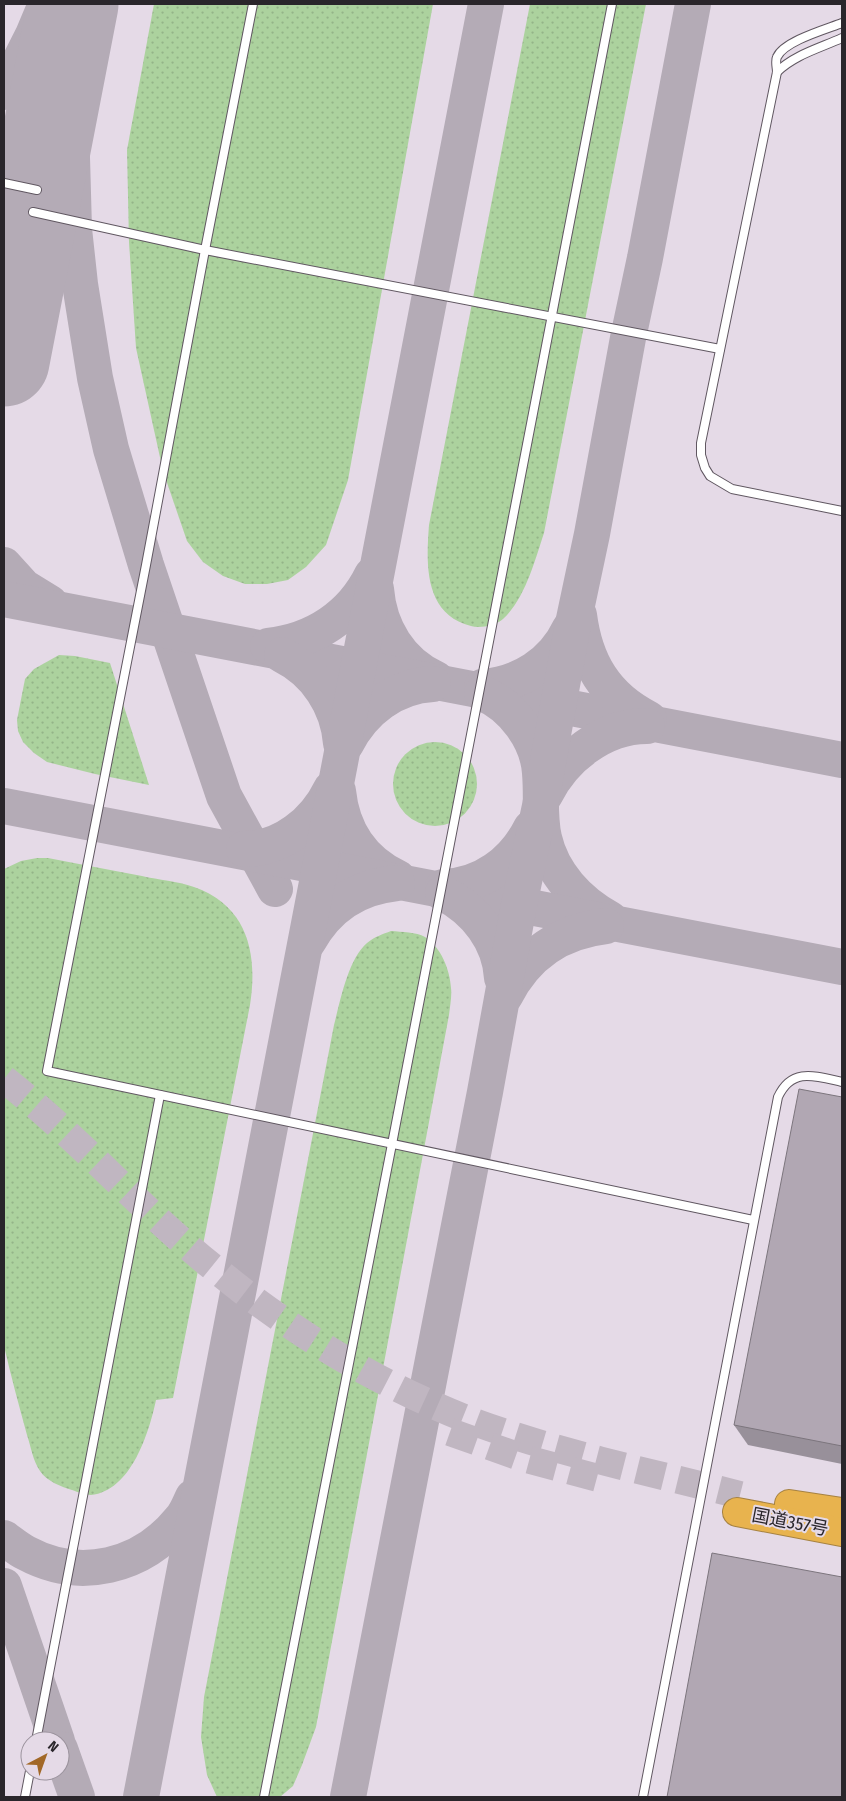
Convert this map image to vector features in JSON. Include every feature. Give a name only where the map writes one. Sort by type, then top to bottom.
[{"type":"highway","name":"国道357号","points":[[842,1512],[739,1504],[842,1532]]},
{"type":"lane","points":[[253,4],[47,1071],[753,1220]]},
{"type":"lane","points":[[264,1797],[612,4]]},
{"type":"lane","points":[[842,23],[783,49],[776,58],[777,72],[701,443],[704,468],[710,476],[732,489],[842,511]]},
{"type":"lane","points":[[777,72],[794,58],[842,38]]},
{"type":"lane","points":[[4,183],[37,190]]},
{"type":"lane","points":[[32,212],[205,250],[720,349]]},
{"type":"lane","points":[[642,1797],[778,1097],[787,1083],[794,1078],[807,1076],[842,1082]]},
{"type":"lane","points":[[38,1731],[160,1095]]},
{"type":"lane","points":[[25,1797],[28,1781]]},
{"type":"green space","points":[[154,4],[433,4],[348,480],[326,545],[306,567],[288,580],[267,584],[245,584],[223,576],[203,562],[187,541],[163,471],[136,348],[129,242],[127,150]]},
{"type":"green space","points":[[530,4],[646,4],[544,533],[528,579],[511,611],[496,623],[475,627],[456,620],[444,611],[436,599],[431,586],[429,571],[429,525]]},
{"type":"green space","points":[[59,655],[110,663],[149,785],[47,762],[23,742],[18,731],[17,720],[25,679],[34,669]]},
{"type":"green space","points":[[435,742],[451,745],[465,754],[474,768],[477,784],[474,800],[465,814],[451,823],[435,826],[419,823],[405,814],[396,800],[393,784],[396,768],[405,754],[419,745]]},
{"type":"green space","points":[[48,858],[181,883],[212,895],[227,906],[238,919],[250,950],[252,968],[250,1005],[173,1398],[156,1400],[143,1444],[127,1472],[117,1483],[105,1491],[91,1495],[54,1483],[43,1475],[38,1467],[27,1435],[4,1346],[4,869],[21,861]]},
{"type":"green space","points":[[391,931],[421,935],[431,941],[444,959],[449,974],[451,1001],[316,1727],[293,1786],[280,1797],[217,1797],[207,1775],[201,1737],[204,1697],[334,1025],[346,981],[360,950],[376,937]]},
{"type":"building","points":[[799,1089],[842,1097],[842,1446],[734,1425]]},
{"type":"building","points":[[712,1553],[842,1577],[842,1797],[667,1797]]},
{"type":"taxiway","points":[[4,92],[33,35],[46,4]]},
{"type":"taxiway","points":[[75,4],[70,86],[74,229],[80,284],[95,378],[111,449],[146,565],[224,796],[275,889]]},
{"type":"taxiway","points":[[141,1797],[486,4]]},
{"type":"taxiway","points":[[348,1797],[693,4]]},
{"type":"taxiway","points":[[4,565],[24,587],[50,603]]},
{"type":"taxiway","points":[[268,646],[301,639],[330,624],[354,603],[372,575]]},
{"type":"taxiway","points":[[376,589],[382,617],[394,643],[412,664],[436,679]]},
{"type":"taxiway","points":[[4,599],[842,760]]},
{"type":"taxiway","points":[[579,615],[586,648],[600,676],[620,700],[649,719]]},
{"type":"taxiway","points":[[482,687],[509,682],[534,670],[554,652],[570,628]]},
{"type":"taxiway","points":[[282,655],[305,671],[323,691],[335,716],[341,743]]},
{"type":"taxiway","points":[[346,744],[361,721],[382,702],[406,689],[433,684]]},
{"type":"taxiway","points":[[482,693],[504,706],[513,715],[522,726],[534,748],[540,773],[542,830],[553,863],[568,886],[588,904],[610,919]]},
{"type":"taxiway","points":[[545,795],[562,769],[586,747],[600,738],[615,732],[631,727],[647,726]]},
{"type":"taxiway","points":[[244,849],[258,848],[271,844],[284,839],[296,831],[316,812],[331,789]]},
{"type":"taxiway","points":[[338,791],[344,819],[356,843],[374,863],[398,878]]},
{"type":"taxiway","points":[[4,806],[842,967]]},
{"type":"taxiway","points":[[443,887],[471,882],[495,870],[516,851],[531,828]]},
{"type":"taxiway","points":[[308,942],[324,919],[345,901],[369,889],[397,883]]},
{"type":"taxiway","points":[[443,893],[466,908],[484,928],[497,952],[502,978]]},
{"type":"taxiway","points":[[505,996],[523,968],[546,947],[574,933],[606,926]]},
{"type":"taxiway","points":[[4,1538],[23,1551],[47,1562],[68,1567],[88,1568],[109,1565],[129,1559],[148,1549],[165,1536],[182,1518],[193,1497]]},
{"type":"taxiway","points":[[4,1586],[54,1731]]},
{"type":"taxiway","points":[[70,1777],[77,1797]]},
{"type":"runway","points":[[4,361],[73,4]]},
{"type":"tunnel","points":[[4,1079],[59,1126],[165,1226],[220,1273],[279,1318],[375,1377],[443,1409],[509,1434],[608,1462],[740,1495]]},
{"type":"tunnel","points":[[450,1432],[523,1458],[609,1481]]}]
